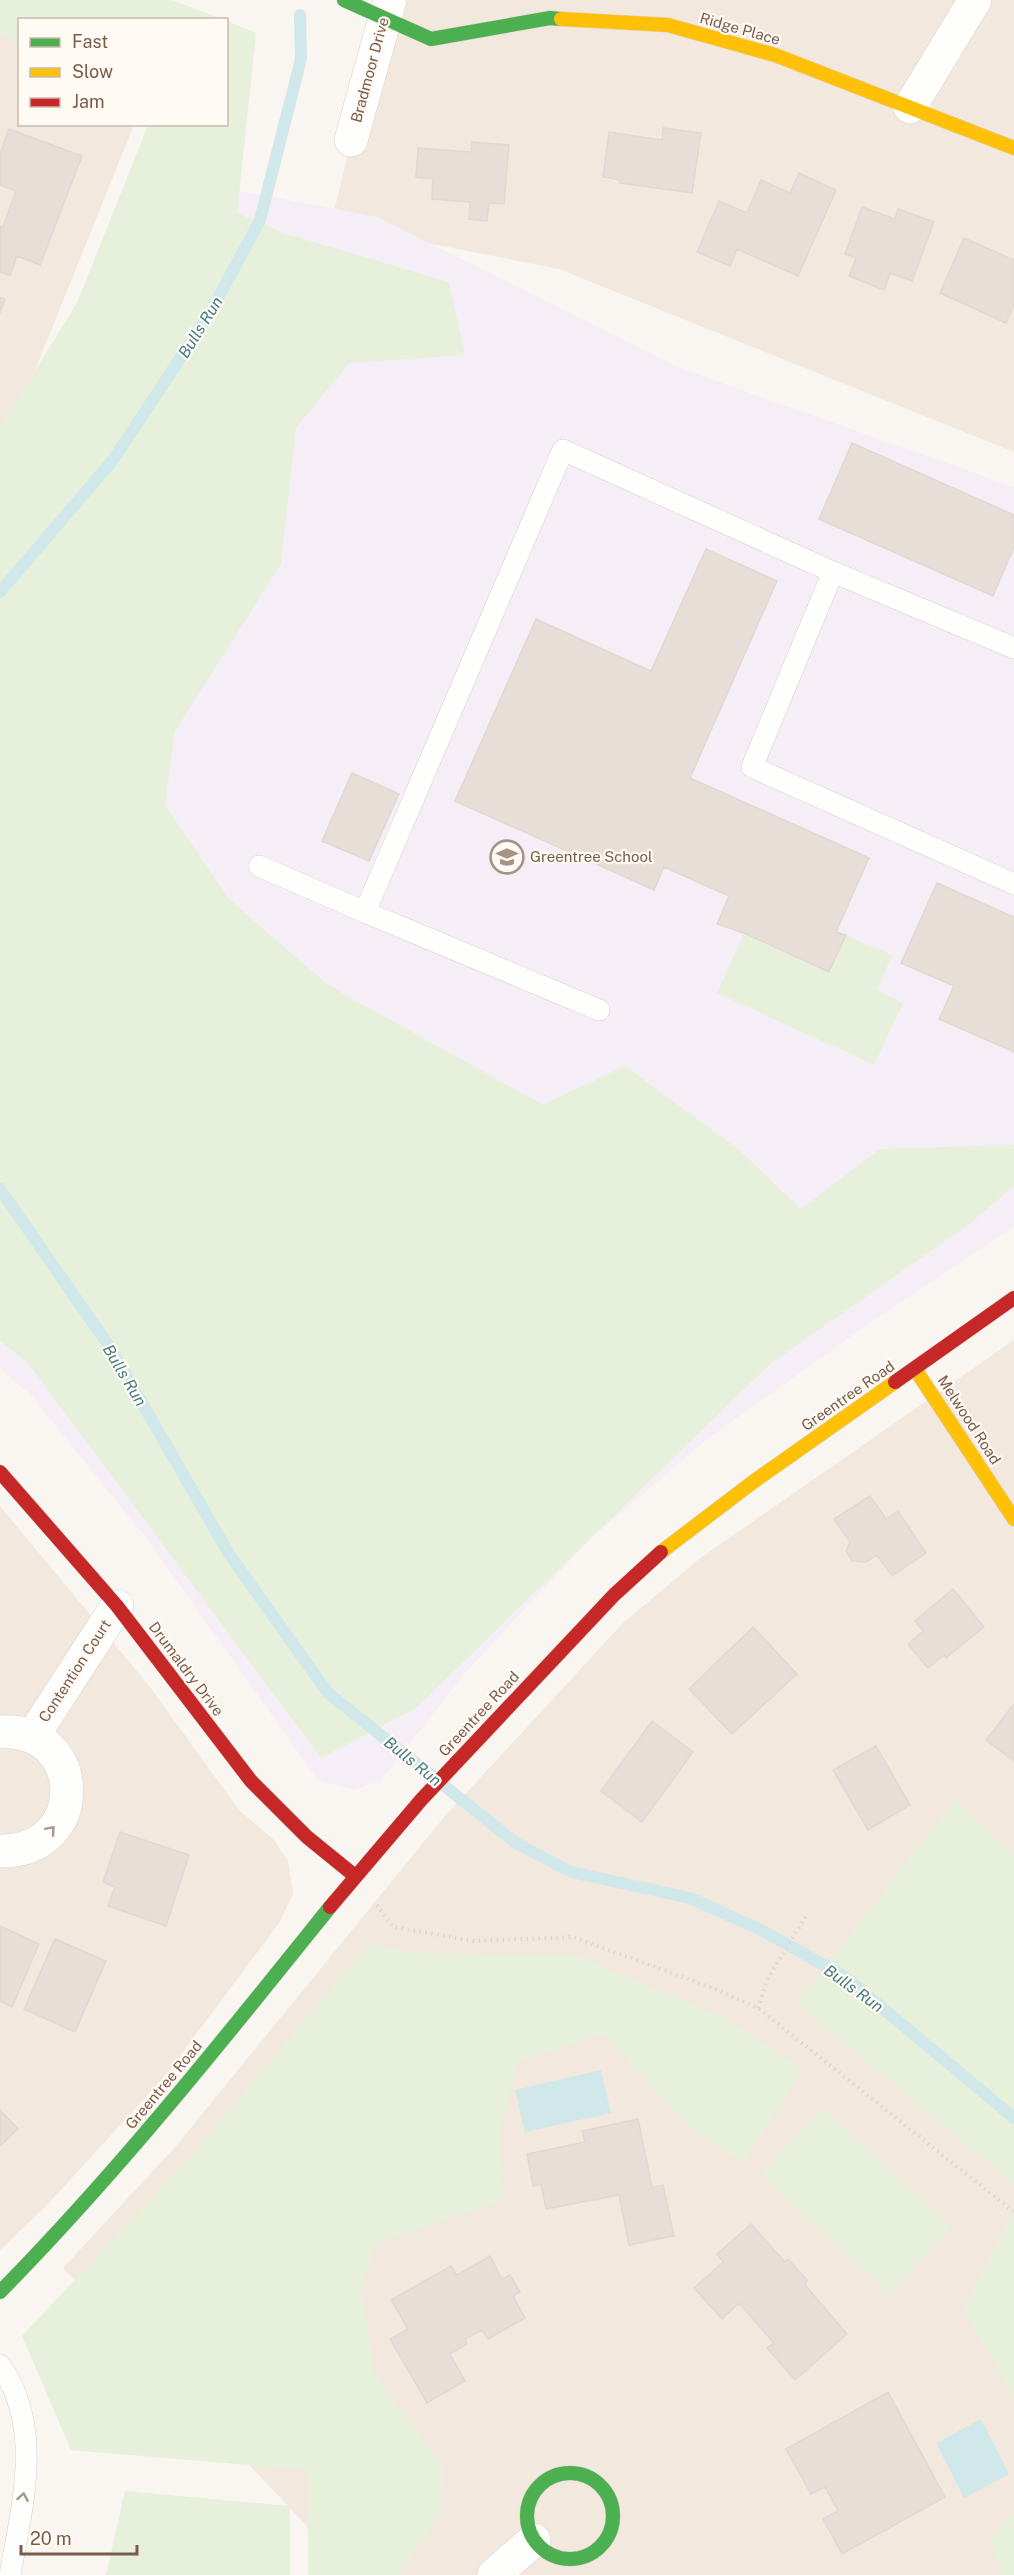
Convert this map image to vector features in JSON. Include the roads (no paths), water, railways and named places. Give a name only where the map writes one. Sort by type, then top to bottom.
[{"type":"street","name":"Ridge Place","points":[[344,0],[387,10],[431,39],[550,18],[668,25],[775,56],[1014,148]]},
{"type":"street","points":[[910,107],[975,0]]},
{"type":"street","name":"Bradmoor Drive","points":[[351,140],[387,10]]},
{"type":"street","name":"Greentree Road","points":[[0,2292],[62,2229],[160,2118],[356,1876],[421,1800],[614,1595],[672,1542],[1014,1298]]},
{"type":"street","name":"Melwood Road","points":[[915,1369],[1014,1519]]},
{"type":"street","name":"Drumaldry Drive","points":[[0,1472],[117,1606],[251,1781],[307,1837],[356,1876]]},
{"type":"street","name":"Contention Court","points":[[33,1736],[117,1606]]},
{"type":"street","name":"Contention Court","points":[[0,1732],[15,1731],[33,1736],[48,1747],[60,1761],[66,1779],[68,1798],[63,1816],[52,1832],[38,1844],[20,1851],[0,1851]]},
{"type":"street","points":[[574,2474],[595,2481],[606,2492],[611,2506],[610,2528],[599,2547],[587,2556],[572,2559],[557,2557],[544,2551],[534,2540],[528,2526],[527,2511],[531,2497],[540,2484],[552,2476],[574,2474]]},
{"type":"street","points":[[494,2575],[534,2540]]},
{"type":"lane","points":[[364,912],[562,450],[833,572],[1014,648]]},
{"type":"lane","points":[[833,572],[752,767],[1014,884]]},
{"type":"lane","points":[[259,866],[599,1010]]},
{"type":"lane","points":[[0,2365],[12,2381],[25,2429],[27,2475],[10,2575]]},
{"type":"water","points":[[601,2070],[611,2113],[525,2132],[515,2090]]},
{"type":"water","points":[[981,2419],[1009,2474],[964,2498],[936,2443]]},
{"type":"waterway","name":"Bulls Run","points":[[0,592],[113,460],[210,313],[260,220],[301,59],[300,15]]},
{"type":"waterway","name":"Bulls Run","points":[[0,1189],[111,1349],[229,1554],[328,1693],[516,1843],[571,1872],[690,1898],[759,1929],[844,1976],[1014,2118]]},
{"type":"place","name":"Greentree School","points":[[507,857]]}]
